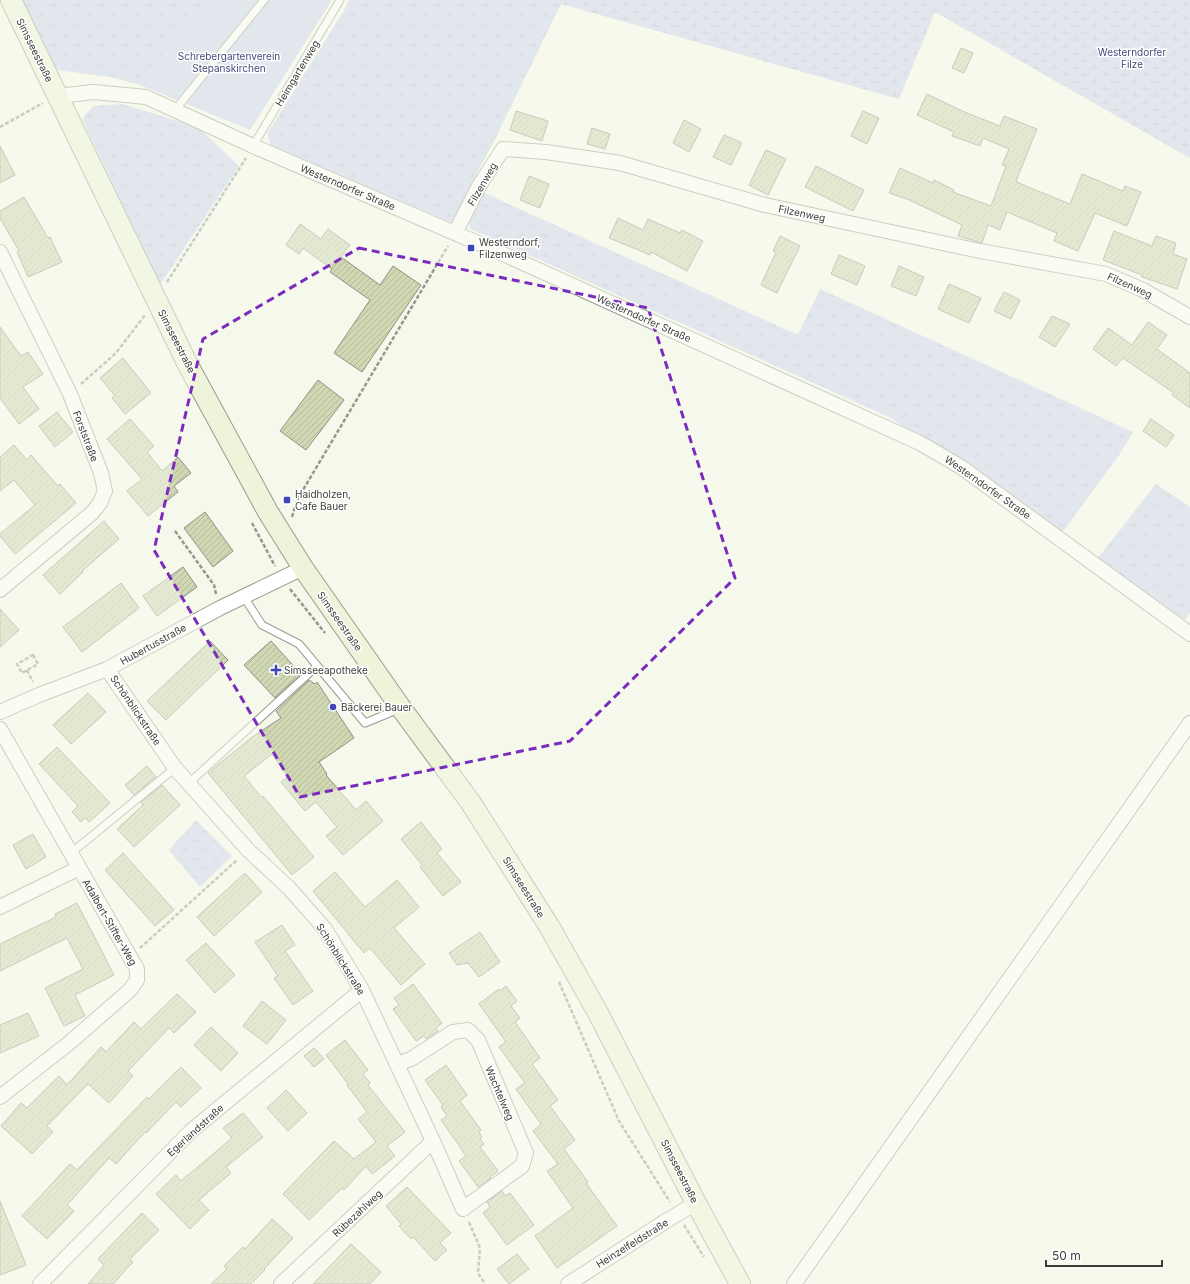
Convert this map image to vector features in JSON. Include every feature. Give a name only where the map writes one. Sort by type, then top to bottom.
[{"type":"main road","name":"Simsseestraße","points":[[10,0],[50,99],[156,299],[188,365],[252,484],[303,568],[401,708],[471,803],[549,926],[597,1011],[696,1203],[740,1284]]},
{"type":"street","name":"Westerndorfer Straße","points":[[50,99],[93,92],[146,97],[920,443],[961,467],[1190,634]]},
{"type":"street","name":"Filzenweg","points":[[455,234],[479,186],[503,149],[546,152],[620,164],[765,205],[980,251],[1106,274],[1143,290],[1190,317]]},
{"type":"street","name":"Forststraße","points":[[0,252],[70,394],[101,474],[105,491],[100,502],[92,513],[0,590]]},
{"type":"street","name":"Hubertusstraße","points":[[0,712],[39,695],[107,669],[220,608],[303,568]]},
{"type":"street","name":"Schönblickstraße","points":[[107,669],[175,768],[248,850],[289,888],[325,929],[362,990],[433,1141],[463,1209]]},
{"type":"street","points":[[794,1284],[1190,724]]},
{"type":"street","name":"Adalbert-Stifter-Weg","points":[[0,729],[71,853],[78,868],[137,968],[137,980],[130,990],[68,1044],[0,1097]]},
{"type":"street","points":[[0,907],[78,868]]},
{"type":"street","name":"Egerlandstraße","points":[[40,1284],[191,1131],[362,990]]},
{"type":"street","name":"Wachtelweg","points":[[397,1064],[411,1058],[453,1032],[468,1030],[478,1040],[526,1153],[522,1166],[463,1209]]},
{"type":"street","name":"Rübezahlweg","points":[[281,1284],[433,1141]]},
{"type":"street","name":"Heinzelfeldstraße","points":[[568,1284],[696,1203]]},
{"type":"lane","points":[[175,110],[264,0]]},
{"type":"lane","name":"Heimgartenweg","points":[[253,146],[340,0]]},
{"type":"lane","points":[[244,597],[262,625],[299,644],[365,723],[401,708]]},
{"type":"lane","points":[[188,783],[317,666]]},
{"type":"lane","points":[[71,853],[175,768]]},
{"type":"path","points":[[0,127],[50,99]]},
{"type":"path","points":[[70,394],[116,353],[156,299],[253,146]]},
{"type":"path","points":[[286,541],[297,500],[455,234]]},
{"type":"path","points":[[175,531],[214,585],[220,608]]},
{"type":"path","points":[[282,578],[330,639]]},
{"type":"path","points":[[33,655],[38,664],[22,673],[17,664],[33,655]]},
{"type":"path","points":[[130,957],[248,850]]},
{"type":"path","points":[[556,976],[619,1121],[705,1259]]},
{"type":"path","points":[[463,1209],[480,1248],[478,1273],[485,1284]]},
{"type":"highlighted area","points":[[359,248],[648,308],[735,578],[570,741],[300,797],[154,550],[203,339]]},
{"type":"green space","points":[[21,0],[207,0],[140,85],[110,77],[57,70]]},
{"type":"green space","name":"Schrebergartenverein Stepanskirchen","points":[[207,0],[332,0],[250,130],[140,85]]},
{"type":"green space","points":[[349,0],[563,0],[453,223],[271,147],[267,134]]},
{"type":"green space","name":"Westerndorfer Filze","points":[[563,0],[1190,0],[1190,158],[935,12],[899,99],[561,4]]},
{"type":"green space","points":[[122,104],[198,127],[239,166],[160,285],[82,119],[93,106]]},
{"type":"green space","points":[[480,191],[798,335],[820,289],[1133,432],[1117,458],[1062,533],[889,417],[471,229],[468,221]]},
{"type":"green space","points":[[1156,484],[1190,507],[1190,613],[1185,620],[1097,559]]},
{"type":"green space","points":[[196,820],[232,856],[200,887],[169,850]]},
{"type":"building","points":[[961,48],[973,53],[964,73],[952,68]]},
{"type":"building","points":[[927,94],[962,111],[1000,126],[1004,116],[1037,129],[1016,181],[1021,184],[1070,204],[1082,174],[1123,191],[1125,186],[1141,192],[1127,226],[1095,213],[1078,251],[1054,241],[1057,233],[1007,212],[1000,230],[988,225],[982,243],[958,236],[962,225],[907,199],[889,193],[900,168],[933,183],[934,180],[954,190],[953,192],[991,206],[1006,166],[1002,165],[1009,149],[983,138],[980,146],[952,136],[954,132],[917,115]]},
{"type":"building","points":[[516,111],[548,121],[542,141],[510,130]]},
{"type":"building","points":[[863,111],[879,118],[867,144],[851,136]]},
{"type":"building","points":[[684,120],[701,129],[689,152],[673,143]]},
{"type":"building","points":[[592,128],[610,134],[605,149],[587,144]]},
{"type":"building","points":[[724,135],[742,143],[731,165],[713,157]]},
{"type":"building","points":[[0,146],[15,175],[0,183]]},
{"type":"building","points":[[766,150],[786,159],[768,195],[749,185]]},
{"type":"building","points":[[816,166],[864,190],[853,211],[805,187]]},
{"type":"building","points":[[529,176],[549,184],[540,208],[520,200]]},
{"type":"building","points":[[24,197],[48,238],[50,237],[62,262],[28,277],[17,252],[19,251],[0,218],[0,211]]},
{"type":"building","points":[[618,218],[643,230],[648,219],[680,233],[682,230],[703,241],[687,271],[651,252],[650,255],[609,238]]},
{"type":"building","points":[[300,224],[321,239],[328,229],[350,245],[341,257],[380,285],[393,266],[421,285],[362,372],[334,353],[370,300],[330,272],[332,269],[303,248],[299,254],[286,245]]},
{"type":"building","points":[[1114,231],[1152,246],[1156,236],[1176,243],[1173,254],[1187,259],[1177,289],[1142,277],[1142,275],[1103,260]]},
{"type":"building","points":[[780,236],[800,246],[777,293],[761,285],[776,252],[773,251]]},
{"type":"building","points":[[839,255],[865,266],[857,285],[831,274]]},
{"type":"building","points":[[899,266],[924,277],[916,296],[891,286]]},
{"type":"building","points":[[949,284],[981,298],[969,323],[938,309]]},
{"type":"building","points":[[1004,292],[1020,300],[1011,319],[994,311]]},
{"type":"building","points":[[1052,316],[1070,324],[1055,347],[1039,337]]},
{"type":"building","points":[[1148,322],[1167,335],[1157,349],[1190,373],[1190,408],[1172,395],[1174,393],[1123,358],[1116,366],[1093,349],[1108,328],[1132,345]]},
{"type":"building","points":[[0,327],[21,356],[28,352],[43,374],[23,387],[39,409],[19,424],[0,398]]},
{"type":"building","points":[[123,358],[151,393],[125,414],[112,398],[115,396],[100,378]]},
{"type":"building","points":[[318,380],[344,400],[306,450],[280,431]]},
{"type":"building","points":[[57,412],[73,432],[55,447],[39,426]]},
{"type":"building","points":[[130,419],[154,446],[147,452],[162,471],[178,457],[191,473],[174,486],[178,492],[148,516],[127,491],[142,479],[107,439]]},
{"type":"building","points":[[1151,419],[1174,435],[1166,447],[1143,431]]},
{"type":"building","points":[[14,445],[27,460],[31,455],[58,486],[60,484],[76,503],[15,554],[0,534],[35,505],[14,480],[0,491],[0,457]]},
{"type":"building","points":[[205,512],[233,551],[213,567],[184,528]]},
{"type":"building","points":[[104,521],[119,539],[82,571],[83,572],[60,594],[43,575]]},
{"type":"building","points":[[183,567],[197,587],[157,616],[143,596]]},
{"type":"building","points":[[121,583],[139,608],[82,652],[63,627]]},
{"type":"building","points":[[0,609],[19,630],[0,647]]},
{"type":"building","points":[[210,641],[228,660],[166,720],[147,701]]},
{"type":"building","points":[[271,641],[301,674],[275,698],[244,665]]},
{"type":"building","points":[[309,680],[315,684],[317,682],[354,738],[319,762],[327,774],[326,775],[356,810],[366,801],[383,821],[343,855],[326,836],[337,827],[316,802],[305,811],[281,782],[288,777],[272,754],[244,776],[262,798],[263,796],[314,857],[292,875],[208,773],[252,737],[281,718],[276,711]]},
{"type":"building","points":[[88,693],[106,712],[71,744],[53,725]]},
{"type":"building","points":[[57,747],[110,803],[89,822],[85,818],[81,822],[72,812],[78,806],[39,764]]},
{"type":"building","points":[[147,766],[156,777],[134,795],[125,785]]},
{"type":"building","points":[[162,785],[180,805],[134,847],[117,829],[143,805],[141,802]]},
{"type":"building","points":[[421,822],[442,849],[437,853],[461,882],[443,896],[420,867],[422,865],[401,839]]},
{"type":"building","points":[[33,834],[46,857],[26,869],[13,845]]},
{"type":"building","points":[[123,853],[174,910],[155,926],[105,870]]},
{"type":"building","points":[[335,872],[365,907],[397,880],[419,907],[394,928],[425,964],[401,985],[370,948],[364,953],[313,891]]},
{"type":"building","points":[[245,873],[262,892],[214,936],[197,917]]},
{"type":"building","points":[[77,903],[114,975],[75,995],[85,1016],[64,1026],[45,988],[83,969],[67,938],[0,971],[0,944],[56,917],[55,914]]},
{"type":"building","points":[[282,925],[295,945],[285,951],[313,991],[293,1005],[274,978],[278,976],[255,942]]},
{"type":"building","points":[[480,932],[500,962],[479,977],[468,963],[457,965],[449,953]]},
{"type":"building","points":[[206,943],[235,975],[215,993],[186,960]]},
{"type":"building","points":[[413,984],[442,1023],[436,1028],[438,1031],[426,1039],[424,1036],[416,1041],[393,1009],[399,1005],[394,998]]},
{"type":"building","points":[[506,986],[517,1001],[511,1006],[520,1018],[515,1022],[540,1058],[532,1064],[558,1100],[550,1106],[575,1140],[564,1149],[617,1226],[557,1268],[535,1236],[573,1208],[547,1171],[558,1164],[533,1131],[541,1124],[516,1089],[525,1083],[499,1047],[506,1042],[479,1004],[499,989],[500,991]]},
{"type":"building","points":[[177,994],[196,1012],[174,1033],[169,1028],[128,1071],[133,1076],[109,1103],[88,1084],[47,1126],[53,1132],[32,1154],[1,1126],[21,1103],[27,1108],[59,1076],[67,1085],[101,1047],[106,1052],[134,1022],[141,1029]]},
{"type":"building","points":[[262,1001],[286,1020],[267,1044],[243,1026]]},
{"type":"building","points":[[28,1013],[39,1036],[0,1053],[0,1025]]},
{"type":"building","points":[[211,1027],[238,1053],[221,1071],[194,1045]]},
{"type":"building","points":[[345,1040],[368,1070],[363,1074],[370,1083],[368,1085],[405,1132],[387,1146],[395,1156],[372,1174],[366,1166],[344,1190],[342,1188],[309,1220],[283,1194],[334,1141],[354,1159],[376,1142],[358,1119],[367,1112],[326,1055]]},
{"type":"building","points":[[314,1048],[324,1059],[314,1067],[304,1056]]},
{"type":"building","points":[[446,1065],[467,1095],[460,1101],[481,1130],[479,1132],[482,1137],[480,1139],[484,1144],[480,1147],[498,1171],[478,1187],[459,1161],[466,1156],[441,1120],[447,1116],[441,1107],[443,1105],[425,1080]]},
{"type":"building","points":[[181,1067],[201,1088],[181,1107],[176,1102],[146,1133],[145,1132],[116,1164],[109,1158],[67,1205],[74,1211],[47,1239],[22,1216],[70,1164],[77,1170],[147,1097],[149,1099]]},
{"type":"building","points":[[286,1090],[307,1113],[288,1131],[267,1108]]},
{"type":"building","points":[[243,1113],[263,1137],[226,1167],[231,1173],[199,1200],[209,1210],[190,1229],[156,1194],[176,1175],[181,1181],[232,1138],[223,1128]]},
{"type":"building","points":[[407,1187],[451,1233],[440,1243],[447,1250],[435,1261],[413,1237],[411,1239],[399,1226],[401,1224],[386,1206]]},
{"type":"building","points":[[502,1191],[505,1196],[510,1193],[534,1225],[507,1245],[483,1213],[490,1207],[487,1202]]},
{"type":"building","points":[[0,1201],[26,1265],[0,1275]]},
{"type":"building","points":[[142,1213],[159,1230],[130,1259],[133,1262],[113,1284],[88,1284],[104,1265],[98,1259]]},
{"type":"building","points":[[272,1219],[293,1238],[264,1269],[265,1270],[251,1284],[211,1284],[227,1269],[224,1266],[243,1247],[245,1249]]},
{"type":"building","points":[[351,1244],[381,1272],[370,1284],[313,1284]]},
{"type":"building","points":[[517,1254],[529,1269],[509,1284],[497,1269]]},
{"type":"place","name":"Westerndorf, Filzenweg","points":[[471,248]]},
{"type":"place","name":"Haidholzen, Cafe Bauer","points":[[287,500]]},
{"type":"place","name":"Simsseeapotheke","points":[[276,670]]},
{"type":"place","name":"Bäckerei Bauer","points":[[333,707]]}]
